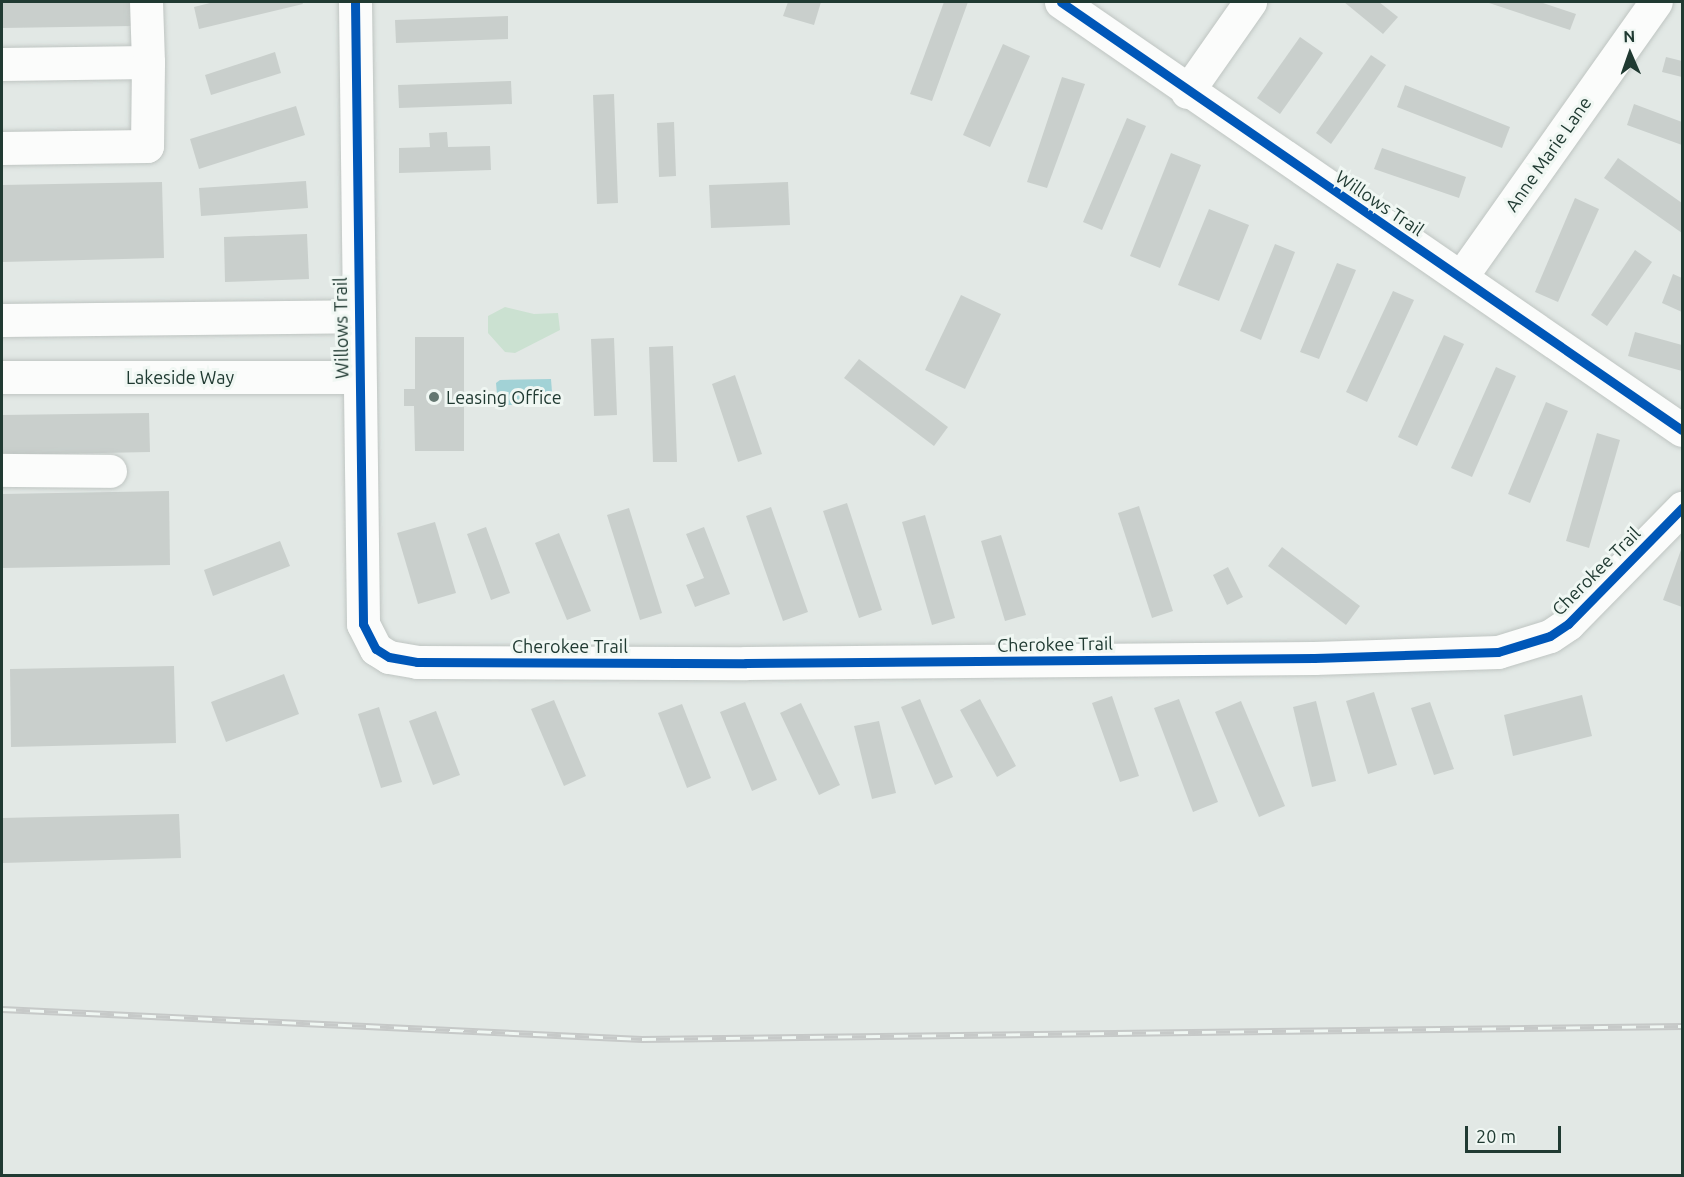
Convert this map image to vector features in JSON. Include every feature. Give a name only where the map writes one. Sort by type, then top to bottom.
[{"type":"street","points":[[2,148],[147,146],[146,2]]},
{"type":"street","name":"Willows Trail","points":[[356,2],[358,377],[363,624],[376,649]]},
{"type":"street","name":"Willows Trail","points":[[1061,2],[1187,92],[1683,430]]},
{"type":"street","points":[[1187,92],[1250,2]]},
{"type":"street","name":"Anne Marie Lane","points":[[1461,277],[1656,2]]},
{"type":"street","points":[[2,64],[148,62]]},
{"type":"street","points":[[2,320],[358,316]]},
{"type":"street","name":"Lakeside Way","points":[[2,377],[358,377]]},
{"type":"street","points":[[2,470],[111,471]]},
{"type":"street","name":"Cherokee Trail","points":[[376,649],[389,657],[417,662],[734,663],[1325,658],[1498,652],[1550,636],[1569,624],[1683,508]]},
{"type":"green space","points":[[505,307],[534,314],[558,313],[560,330],[515,353],[505,352],[488,333],[488,316]]},
{"type":"water","points":[[551,379],[553,405],[498,405],[496,383],[500,380]]},
{"type":"building","points":[[2,2],[132,2],[132,26],[2,28]]},
{"type":"building","points":[[214,2],[302,2],[303,4],[199,29],[194,7]]},
{"type":"building","points":[[788,2],[821,2],[814,25],[783,16]]},
{"type":"building","points":[[944,2],[968,2],[932,101],[910,94]]},
{"type":"building","points":[[1344,2],[1379,2],[1398,17],[1383,34]]},
{"type":"building","points":[[1486,2],[1540,2],[1576,14],[1570,30]]},
{"type":"building","points":[[508,16],[508,39],[396,43],[395,20]]},
{"type":"building","points":[[1300,37],[1323,53],[1280,114],[1257,98]]},
{"type":"building","points":[[1003,44],[1030,56],[990,147],[963,135]]},
{"type":"building","points":[[275,52],[281,73],[211,95],[205,75]]},
{"type":"building","points":[[1371,55],[1386,65],[1331,144],[1316,133]]},
{"type":"building","points":[[1666,57],[1682,61],[1682,77],[1662,72]]},
{"type":"building","points":[[1062,77],[1085,84],[1047,188],[1027,182]]},
{"type":"building","points":[[511,81],[512,104],[399,108],[398,85]]},
{"type":"building","points":[[1405,85],[1510,127],[1502,148],[1397,107]]},
{"type":"building","points":[[614,94],[618,203],[597,204],[593,95]]},
{"type":"building","points":[[1634,104],[1682,122],[1682,145],[1627,125]]},
{"type":"building","points":[[296,106],[305,135],[199,169],[190,139]]},
{"type":"building","points":[[1127,118],[1146,126],[1102,230],[1083,222]]},
{"type":"building","points":[[674,122],[676,176],[659,177],[657,123]]},
{"type":"building","points":[[447,132],[448,147],[490,146],[491,170],[399,173],[399,148],[430,147],[429,133]]},
{"type":"building","points":[[1382,148],[1466,177],[1459,198],[1374,169]]},
{"type":"building","points":[[1171,153],[1201,165],[1160,268],[1130,256]]},
{"type":"building","points":[[1618,158],[1682,203],[1682,233],[1604,178]]},
{"type":"building","points":[[306,181],[308,208],[201,216],[199,188]]},
{"type":"building","points":[[162,182],[164,258],[2,262],[2,185]]},
{"type":"building","points":[[788,182],[790,225],[711,228],[709,185]]},
{"type":"building","points":[[1575,198],[1599,209],[1558,302],[1535,292]]},
{"type":"building","points":[[1209,209],[1249,225],[1219,301],[1178,285]]},
{"type":"building","points":[[307,234],[309,279],[225,282],[224,237]]},
{"type":"building","points":[[1275,244],[1295,252],[1261,340],[1240,331]]},
{"type":"building","points":[[1635,250],[1652,262],[1607,326],[1591,315]]},
{"type":"building","points":[[1337,263],[1356,270],[1319,359],[1300,352]]},
{"type":"building","points":[[1673,274],[1682,278],[1682,312],[1662,303]]},
{"type":"building","points":[[1393,291],[1414,300],[1367,402],[1346,392]]},
{"type":"building","points":[[961,295],[1001,314],[965,389],[925,370]]},
{"type":"building","points":[[1635,332],[1682,345],[1682,371],[1628,356]]},
{"type":"building","points":[[1444,335],[1464,344],[1417,446],[1398,437]]},
{"type":"building","name":"Leasing Office","points":[[415,337],[464,337],[464,451],[415,451],[414,406],[404,406],[404,389],[415,389]]},
{"type":"building","points":[[614,338],[617,415],[594,416],[591,339]]},
{"type":"building","points":[[673,346],[677,462],[653,462],[649,347]]},
{"type":"building","points":[[859,359],[948,427],[934,446],[844,378]]},
{"type":"building","points":[[1496,367],[1516,376],[1472,477],[1451,468]]},
{"type":"building","points":[[735,375],[762,454],[738,462],[712,384]]},
{"type":"building","points":[[1546,402],[1568,411],[1530,503],[1508,494]]},
{"type":"building","points":[[149,413],[150,452],[2,455],[2,415]]},
{"type":"building","points":[[1597,433],[1620,440],[1589,548],[1566,541]]},
{"type":"building","points":[[169,491],[170,565],[2,568],[2,494]]},
{"type":"building","points":[[847,503],[882,610],[859,618],[823,511]]},
{"type":"building","points":[[1139,506],[1173,611],[1152,618],[1118,513]]},
{"type":"building","points":[[771,507],[808,612],[783,621],[746,516]]},
{"type":"building","points":[[629,508],[662,613],[640,620],[607,515]]},
{"type":"building","points":[[925,515],[955,618],[932,625],[902,522]]},
{"type":"building","points":[[435,522],[456,593],[418,604],[397,533]]},
{"type":"building","points":[[486,527],[510,593],[491,600],[467,534]]},
{"type":"building","points":[[704,527],[730,594],[695,607],[686,585],[704,578],[686,534]]},
{"type":"building","points":[[559,533],[591,611],[567,620],[535,543]]},
{"type":"building","points":[[1001,535],[1026,615],[1005,621],[981,541]]},
{"type":"building","points":[[280,541],[290,566],[213,596],[204,570]]},
{"type":"building","points":[[1282,547],[1360,606],[1346,625],[1268,566]]},
{"type":"building","points":[[1682,547],[1682,607],[1663,600]]},
{"type":"building","points":[[1228,567],[1243,597],[1227,605],[1213,575]]},
{"type":"building","points":[[174,666],[176,743],[11,747],[10,669]]},
{"type":"building","points":[[284,674],[299,714],[226,742],[211,702]]},
{"type":"building","points":[[1374,692],[1397,765],[1368,774],[1346,701]]},
{"type":"building","points":[[1582,695],[1592,736],[1513,756],[1504,715]]},
{"type":"building","points":[[1112,696],[1139,776],[1120,782],[1092,703]]},
{"type":"building","points":[[920,699],[953,777],[935,785],[901,707]]},
{"type":"building","points":[[980,699],[1016,766],[997,777],[960,710]]},
{"type":"building","points":[[1179,699],[1218,802],[1193,812],[1154,708]]},
{"type":"building","points":[[554,700],[586,776],[564,786],[531,709]]},
{"type":"building","points":[[1241,701],[1285,806],[1259,817],[1215,712]]},
{"type":"building","points":[[1316,701],[1336,781],[1312,787],[1293,707]]},
{"type":"building","points":[[745,702],[777,780],[752,791],[720,712]]},
{"type":"building","points":[[1430,702],[1454,769],[1434,775],[1411,708]]},
{"type":"building","points":[[801,703],[840,785],[819,795],[780,713]]},
{"type":"building","points":[[682,704],[711,778],[687,788],[658,713]]},
{"type":"building","points":[[379,707],[402,782],[381,788],[358,714]]},
{"type":"building","points":[[436,711],[460,775],[433,785],[409,721]]},
{"type":"building","points":[[879,721],[896,793],[872,799],[854,726]]},
{"type":"building","points":[[179,814],[181,858],[2,863],[2,818]]},
{"type":"railway","points":[[2,1009],[642,1039],[1682,1026]]},
{"type":"cycle path","points":[[355,2],[363,624],[376,649],[389,657],[417,662],[746,663],[1314,658],[1498,652],[1550,636],[1568,624],[1682,508]]},
{"type":"cycle path","points":[[1061,2],[1682,430]]},
{"type":"place","name":"Leasing Office","points":[[434,397]]}]
